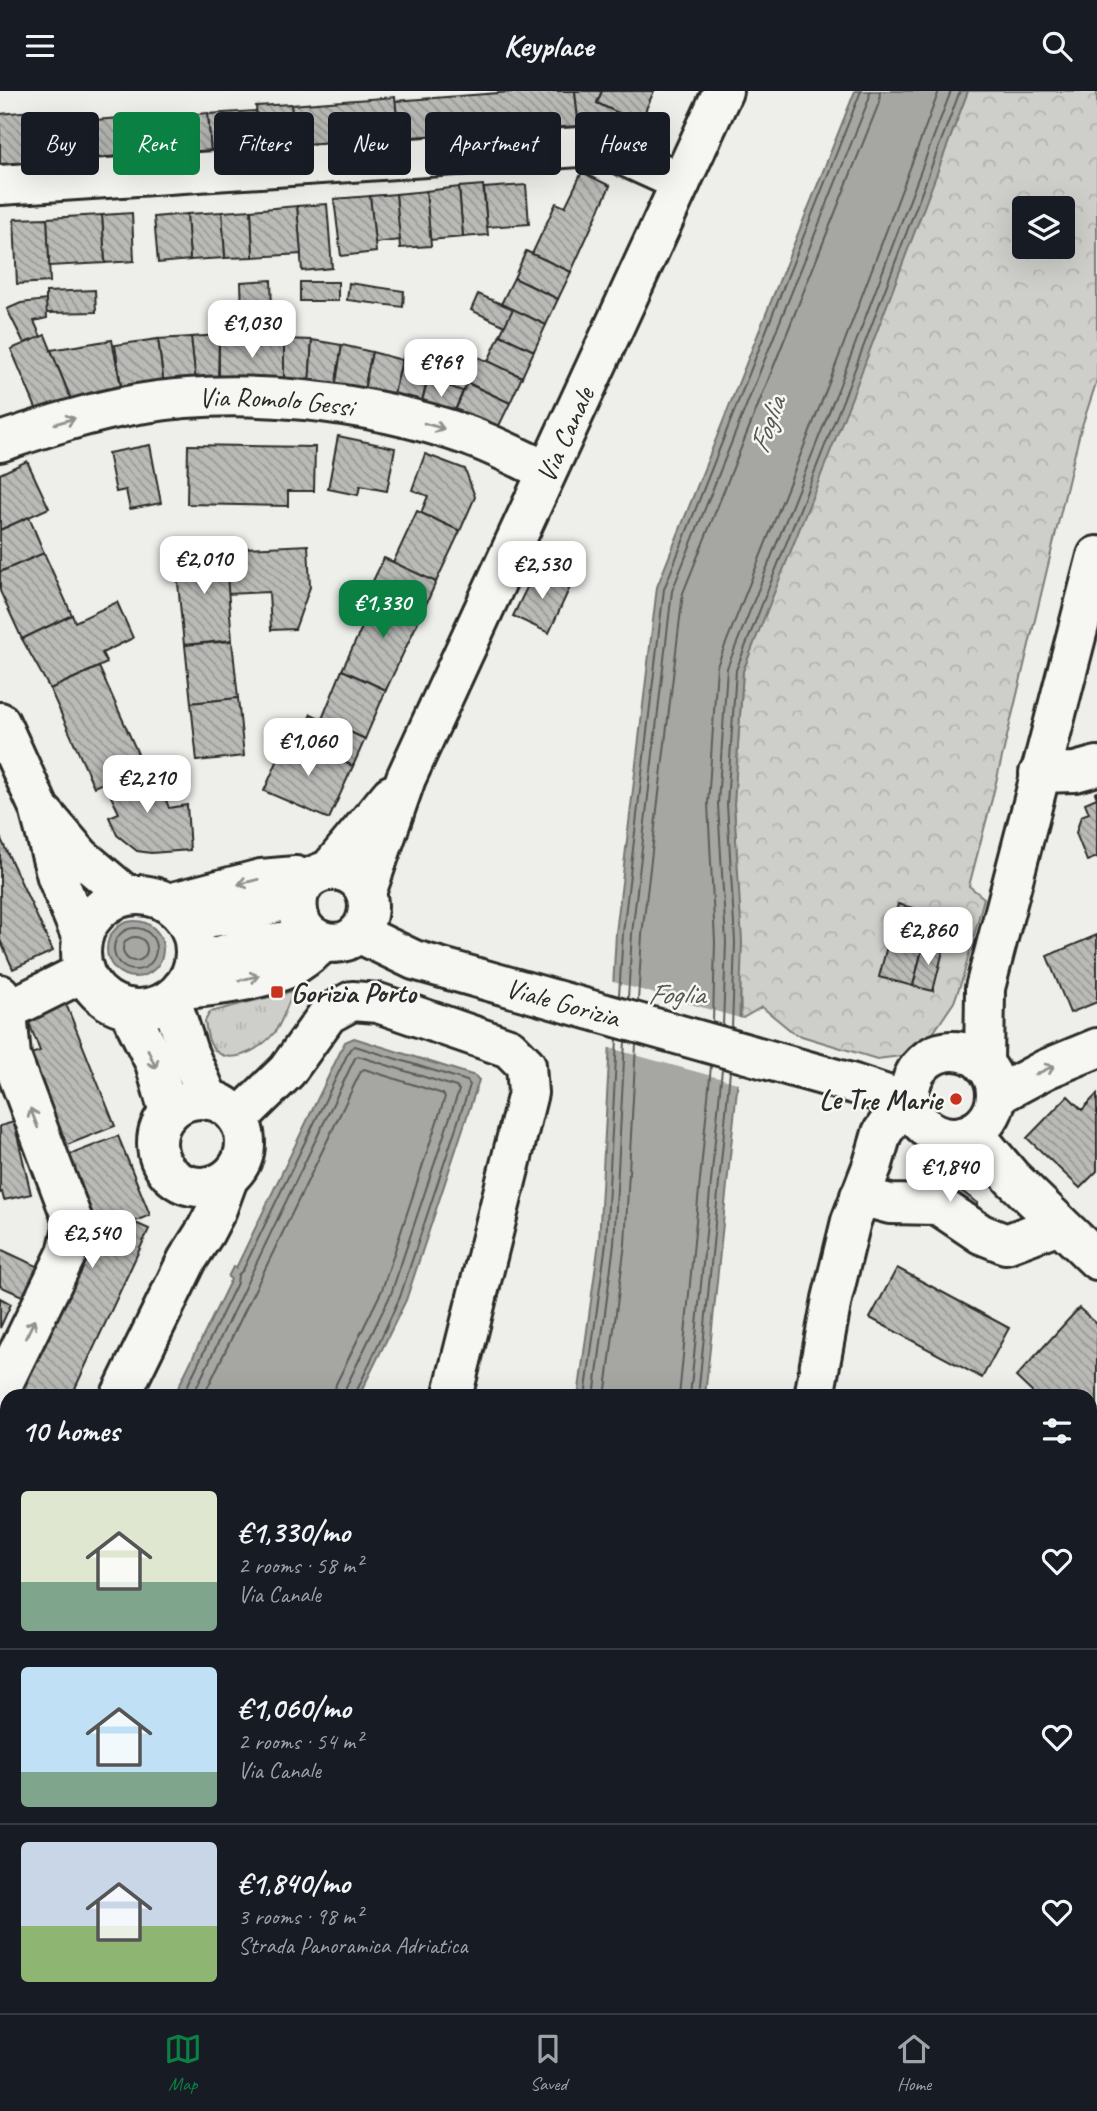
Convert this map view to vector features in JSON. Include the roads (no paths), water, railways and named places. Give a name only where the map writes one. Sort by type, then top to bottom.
[{"type":"street","name":"Via Canale","points":[[366,893],[406,778],[537,466],[681,182],[723,91]]},
{"type":"street","points":[[0,185],[595,146],[613,151],[681,182]]},
{"type":"street","name":"Via Romolo Gessi","points":[[0,442],[67,419],[139,403],[213,397],[285,398],[352,407],[431,425],[469,436],[537,466]]},
{"type":"street","points":[[866,1180],[902,1151],[921,1140],[955,1133],[989,1117],[990,1080],[985,988],[1097,556]]},
{"type":"street","points":[[0,722],[39,808],[57,877],[95,989],[110,1002],[128,1009],[143,1009],[181,988],[219,956],[249,947],[332,937],[369,914],[366,893],[361,883],[340,871],[314,879],[240,913],[178,912]]},
{"type":"street","points":[[1039,773],[1075,772],[1097,766]]},
{"type":"street","name":"Via Canale","points":[[314,879],[406,778]]},
{"type":"street","points":[[39,808],[81,857],[126,895]]},
{"type":"street","points":[[314,879],[296,905],[298,918],[304,929],[332,937]]},
{"type":"street","points":[[0,1389],[67,1253],[74,1224],[11,1056],[2,1006],[83,955],[88,923],[98,910],[126,895],[141,894],[156,897],[178,912],[193,933],[195,948],[181,988],[188,1052],[223,1109],[245,1134],[245,1151],[239,1166],[228,1179],[205,1232],[187,1260],[124,1389]]},
{"type":"street","name":"Viale Gorizia","points":[[332,937],[846,1082],[920,1083]]},
{"type":"street","points":[[816,1389],[847,1232],[882,1133],[985,988]]},
{"type":"street","points":[[228,1179],[204,1188],[186,1185],[166,1171],[157,1149],[161,1126],[169,1113],[188,1101],[223,1109],[287,1070],[328,1014],[352,1001],[378,1003],[509,1048],[526,1065],[528,1093],[454,1389]]},
{"type":"street","points":[[128,1009],[155,1063],[169,1113]]},
{"type":"street","points":[[990,1080],[1046,1069],[1097,1048]]},
{"type":"street","points":[[920,1083],[965,1053],[990,1080]]},
{"type":"street","points":[[920,1083],[917,1117],[926,1127],[955,1133],[1012,1178],[1097,1260]]},
{"type":"street","points":[[866,1180],[890,1204],[938,1205],[981,1234],[1006,1244],[1059,1224]]},
{"type":"street","points":[[178,1181],[185,1222],[187,1260]]},
{"type":"street","points":[[437,1389],[475,1310]]},
{"type":"water","name":"Foglia","points":[[855,91],[968,91],[854,392],[743,671],[734,804],[742,942],[737,1089],[706,1389],[579,1389],[599,1242],[616,933],[657,587]]},
{"type":"water","points":[[135,921],[146,923],[155,929],[161,938],[161,960],[155,969],[146,975],[135,977],[124,975],[115,969],[109,960],[107,949],[109,938],[115,929],[124,923]]},
{"type":"water","points":[[354,1038],[475,1076],[479,1080],[406,1300],[362,1389],[177,1389],[231,1279],[228,1277],[233,1267],[236,1268],[345,1042]]},
{"type":"place","name":"Gorizia Porto","points":[[277,992]]},
{"type":"place","name":"Le Tre Marie","points":[[956,1099]]}]
